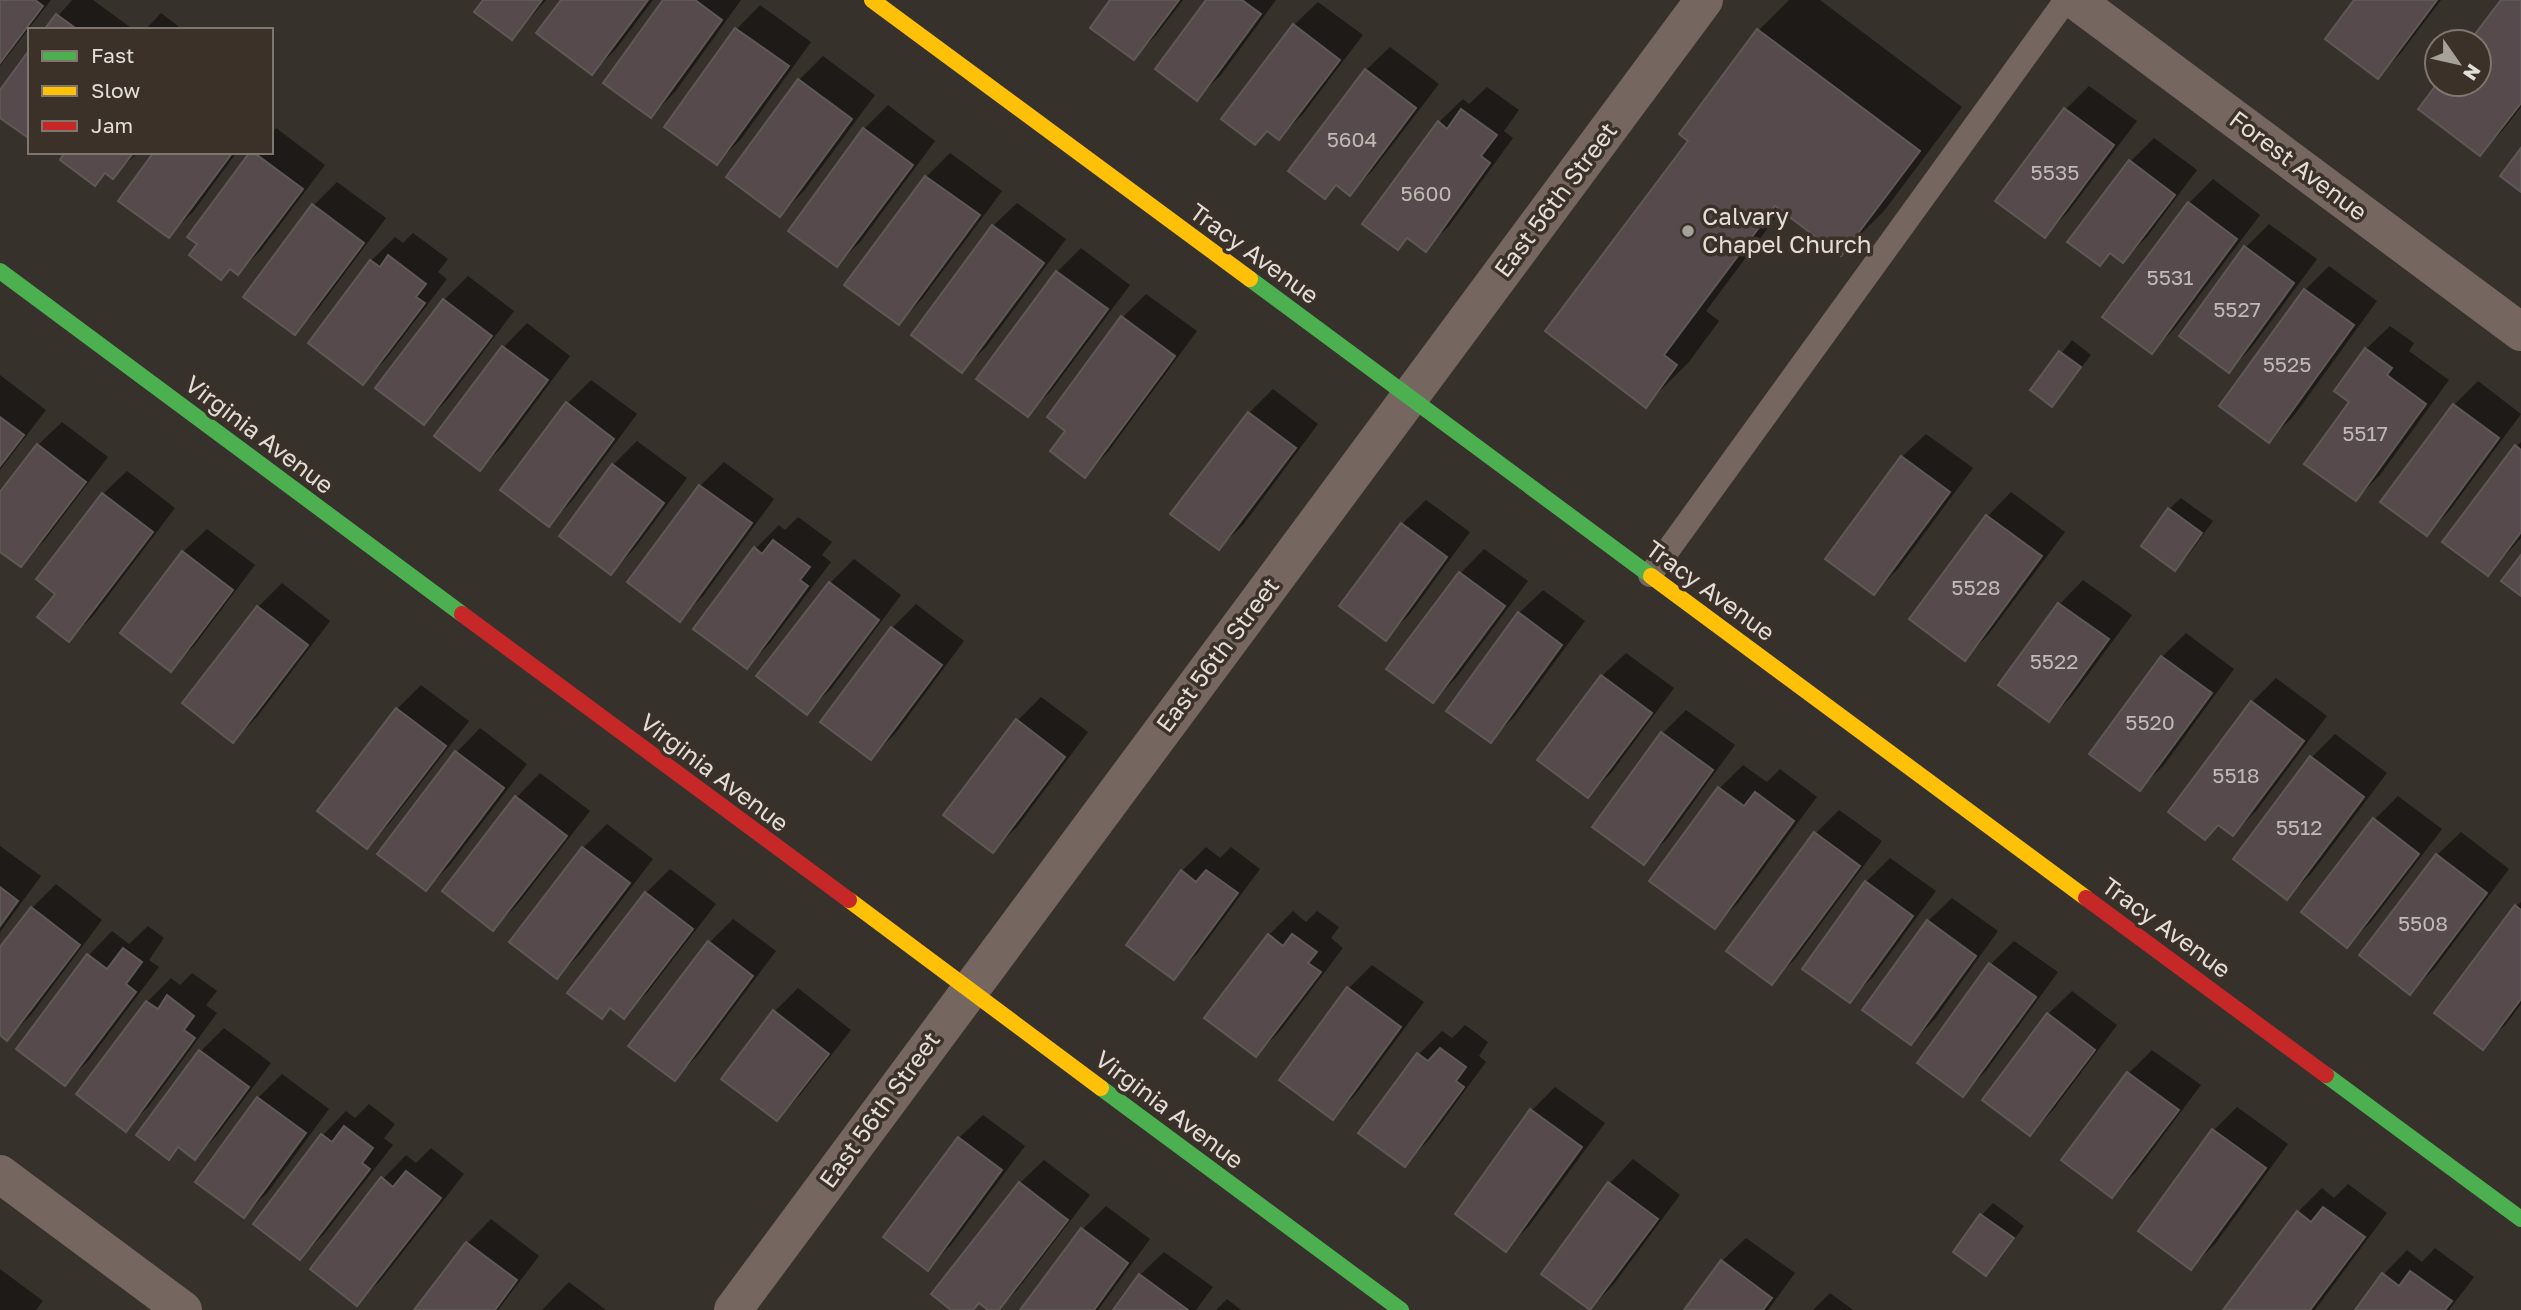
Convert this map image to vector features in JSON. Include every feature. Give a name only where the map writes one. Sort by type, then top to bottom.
[{"type":"street","name":"Tracy Avenue","points":[[872,0],[2521,1219]]},
{"type":"street","name":"East 56th Street","points":[[733,1310],[1704,0]]},
{"type":"street","name":"Forest Avenue","points":[[2075,0],[2521,332]]},
{"type":"street","name":"Virginia Avenue","points":[[0,271],[1401,1310]]},
{"type":"street","points":[[0,1174],[183,1310]]},
{"type":"lane","points":[[1650,575],[2066,0]]},
{"type":"building","points":[[0,0],[35,0],[43,6],[0,63]]},
{"type":"building","points":[[483,0],[542,0],[512,40],[474,12]]},
{"type":"building","points":[[561,0],[648,0],[592,75],[536,33]]},
{"type":"building","points":[[663,0],[695,0],[722,20],[651,118],[603,83]]},
{"type":"building","points":[[1110,0],[1179,0],[1134,60],[1090,28]]},
{"type":"building","points":[[1206,0],[1242,0],[1261,14],[1197,101],[1155,69]]},
{"type":"building","points":[[2354,0],[2437,0],[2378,79],[2325,39]]},
{"type":"building","points":[[2501,0],[2521,0],[2521,103],[2480,156],[2418,109],[2426,98],[2493,98],[2493,28],[2480,28]]},
{"type":"building","points":[[56,14],[75,28],[46,28]]},
{"type":"building","points":[[1293,24],[1340,60],[1279,140],[1267,131],[1255,145],[1221,119]]},
{"type":"building","points":[[735,28],[789,66],[717,165],[664,127]]},
{"type":"building","name":"Calvary Chapel Church","points":[[1757,29],[1920,151],[1841,256],[1775,206],[1664,355],[1677,365],[1646,408],[1545,331],[1688,141],[1679,134]]},
{"type":"building","points":[[28,52],[28,138],[0,118],[0,90]]},
{"type":"building","points":[[1365,69],[1416,108],[1350,196],[1336,185],[1325,199],[1288,171]]},
{"type":"building","points":[[798,79],[852,119],[780,217],[726,177]]},
{"type":"building","points":[[2064,108],[2114,145],[2045,238],[1995,201]]},
{"type":"building","points":[[1461,109],[1497,135],[1481,156],[1490,163],[1426,252],[1407,238],[1398,250],[1362,224],[1438,121],[1447,129]]},
{"type":"building","points":[[863,128],[913,165],[837,267],[788,231]]},
{"type":"building","points":[[2521,148],[2521,192],[2500,176]]},
{"type":"building","points":[[64,154],[132,154],[113,179],[105,173],[95,186],[60,160]]},
{"type":"building","points":[[153,154],[232,154],[169,238],[118,201]]},
{"type":"building","points":[[249,154],[256,154],[303,189],[238,275],[230,269],[221,280],[189,255],[197,244],[187,237]]},
{"type":"building","points":[[2129,160],[2175,195],[2123,263],[2110,253],[2100,266],[2067,242]]},
{"type":"building","points":[[925,176],[980,215],[899,325],[844,285]]},
{"type":"building","points":[[2188,202],[2237,239],[2152,354],[2102,317]]},
{"type":"building","points":[[312,204],[364,243],[295,335],[243,297]]},
{"type":"building","points":[[992,225],[1044,263],[962,373],[911,335]]},
{"type":"building","points":[[2244,246],[2294,283],[2229,373],[2179,336]]},
{"type":"building","points":[[388,255],[426,284],[416,297],[425,303],[363,385],[308,343],[370,260],[380,267]]},
{"type":"building","points":[[1056,271],[1108,309],[1028,417],[976,379]]},
{"type":"building","points":[[2304,289],[2354,325],[2269,443],[2219,406]]},
{"type":"building","points":[[443,299],[492,336],[424,425],[375,388]]},
{"type":"building","points":[[1121,316],[1175,356],[1085,478],[1050,451],[1065,431],[1047,417]]},
{"type":"building","points":[[502,346],[548,380],[480,471],[434,436]]},
{"type":"building","points":[[2365,348],[2392,368],[2387,375],[2426,404],[2356,501],[2304,464],[2349,402],[2334,391]]},
{"type":"building","points":[[2059,351],[2081,367],[2052,407],[2030,390]]},
{"type":"building","points":[[566,402],[614,439],[549,527],[500,490]]},
{"type":"building","points":[[2453,404],[2499,438],[2427,536],[2380,502]]},
{"type":"building","points":[[1248,412],[1296,448],[1219,550],[1170,514]]},
{"type":"building","points":[[0,417],[24,435],[0,466]]},
{"type":"building","points":[[37,444],[86,482],[21,567],[0,552],[0,492]]},
{"type":"building","points":[[2515,445],[2521,450],[2521,532],[2488,576],[2442,542]]},
{"type":"building","points":[[1901,456],[1950,492],[1874,595],[1825,559]]},
{"type":"building","points":[[612,464],[664,503],[611,575],[559,536]]},
{"type":"building","points":[[699,485],[752,523],[680,622],[627,582]]},
{"type":"building","points":[[102,493],[153,532],[69,642],[37,617],[55,594],[36,579]]},
{"type":"building","points":[[2168,508],[2202,533],[2175,571],[2141,546]]},
{"type":"building","points":[[1986,515],[2042,556],[1965,661],[1909,619]]},
{"type":"building","points":[[1401,523],[1447,557],[1386,641],[1339,606]]},
{"type":"building","points":[[773,540],[810,567],[800,580],[808,586],[747,669],[693,629],[754,547],[762,554]]},
{"type":"building","points":[[182,551],[233,590],[171,672],[120,633]]},
{"type":"building","points":[[2521,555],[2521,596],[2501,581]]},
{"type":"building","points":[[1459,572],[1505,606],[1433,703],[1386,669]]},
{"type":"building","points":[[829,582],[879,620],[807,715],[756,676]]},
{"type":"building","points":[[2058,603],[2109,639],[2049,722],[1998,685]]},
{"type":"building","points":[[257,606],[308,645],[233,743],[182,703]]},
{"type":"building","points":[[1518,612],[1562,645],[1491,743],[1446,711]]},
{"type":"building","points":[[891,627],[942,665],[871,760],[820,722]]},
{"type":"building","points":[[2161,656],[2212,693],[2140,791],[2089,754]]},
{"type":"building","points":[[1601,675],[1652,713],[1588,798],[1537,760]]},
{"type":"building","points":[[2251,701],[2304,741],[2233,836],[2218,825],[2205,840],[2168,812]]},
{"type":"building","points":[[396,708],[446,746],[367,849],[317,811]]},
{"type":"building","points":[[1016,719],[1065,757],[993,853],[943,815]]},
{"type":"building","points":[[1661,732],[1713,770],[1644,865],[1592,827]]},
{"type":"building","points":[[455,751],[504,788],[426,891],[377,854]]},
{"type":"building","points":[[2310,756],[2364,797],[2287,900],[2233,859]]},
{"type":"building","points":[[1718,787],[1744,806],[1755,792],[1794,821],[1715,929],[1649,881]]},
{"type":"building","points":[[515,796],[567,836],[493,931],[442,891]]},
{"type":"building","points":[[2373,818],[2419,854],[2347,948],[2301,912]]},
{"type":"building","points":[[1814,832],[1860,866],[1772,985],[1726,951]]},
{"type":"building","points":[[582,847],[630,883],[557,979],[509,942]]},
{"type":"building","points":[[2436,854],[2487,893],[2410,995],[2359,955]]},
{"type":"building","points":[[1181,870],[1196,882],[1206,870],[1238,893],[1174,980],[1126,945]]},
{"type":"building","points":[[1865,881],[1913,916],[1850,1003],[1802,969]]},
{"type":"building","points":[[0,887],[18,901],[0,926]]},
{"type":"building","points":[[645,892],[693,929],[624,1019],[610,1008],[602,1019],[567,993]]},
{"type":"building","points":[[2515,905],[2521,910],[2521,999],[2483,1050],[2434,1013]]},
{"type":"building","points":[[31,907],[80,945],[7,1041],[0,1035],[0,947]]},
{"type":"building","points":[[1927,920],[1976,956],[1911,1045],[1862,1010]]},
{"type":"building","points":[[1268,934],[1283,946],[1292,934],[1317,952],[1308,963],[1321,972],[1256,1057],[1204,1018]]},
{"type":"building","points":[[708,941],[753,976],[675,1081],[628,1046]]},
{"type":"building","points":[[123,948],[142,962],[126,984],[136,992],[65,1086],[16,1049],[87,954],[107,969]]},
{"type":"building","points":[[1989,963],[2036,997],[1963,1097],[1917,1063]]},
{"type":"building","points":[[1347,987],[1401,1027],[1333,1120],[1279,1080]]},
{"type":"building","points":[[167,995],[194,1016],[184,1030],[195,1038],[126,1132],[76,1094],[146,1001],[158,1009]]},
{"type":"building","points":[[773,1010],[829,1054],[777,1121],[721,1079]]},
{"type":"building","points":[[2047,1013],[2095,1050],[2030,1136],[1982,1100]]},
{"type":"building","points":[[1440,1048],[1466,1067],[1456,1081],[1464,1087],[1405,1167],[1358,1133],[1417,1053],[1428,1061]]},
{"type":"building","points":[[199,1050],[249,1087],[195,1160],[178,1147],[169,1160],[136,1135]]},
{"type":"building","points":[[2127,1072],[2179,1110],[2112,1198],[2061,1160]]},
{"type":"building","points":[[257,1097],[306,1133],[244,1218],[195,1182]]},
{"type":"building","points":[[1530,1109],[1582,1147],[1506,1252],[1455,1214]]},
{"type":"building","points":[[344,1126],[373,1148],[362,1163],[370,1169],[300,1260],[253,1224],[321,1134],[332,1142]]},
{"type":"building","points":[[2212,1129],[2266,1168],[2191,1270],[2138,1231]]},
{"type":"building","points":[[958,1137],[1002,1170],[928,1271],[883,1237]]},
{"type":"building","points":[[406,1171],[441,1198],[357,1306],[310,1269],[381,1177],[393,1187]]},
{"type":"building","points":[[1019,1182],[1068,1220],[999,1310],[988,1310],[979,1303],[973,1310],[951,1310],[931,1294]]},
{"type":"building","points":[[1608,1182],[1658,1219],[1590,1310],[1541,1274]]},
{"type":"building","points":[[2323,1207],[2365,1237],[2310,1310],[2223,1310],[2297,1211],[2311,1222]]},
{"type":"building","points":[[1980,1214],[2014,1238],[1986,1276],[1953,1252]]},
{"type":"building","points":[[1081,1228],[1128,1263],[1094,1310],[1020,1310]]},
{"type":"building","points":[[466,1242],[517,1280],[495,1310],[414,1310]]},
{"type":"building","points":[[1721,1260],[1772,1298],[1763,1310],[1684,1310]]},
{"type":"building","points":[[2410,1271],[2452,1301],[2445,1310],[2355,1310],[2382,1273],[2399,1286]]},
{"type":"building","points":[[1139,1274],[1188,1310],[1113,1310]]},
{"type":"traffic: fast","points":[[0,271],[462,614]]},
{"type":"traffic: fast","points":[[1250,279],[1651,576]]},
{"type":"traffic: fast","points":[[2326,1075],[2521,1219]]},
{"type":"traffic: fast","points":[[1101,1088],[1401,1310]]},
{"type":"traffic: slow","points":[[872,0],[1250,279]]},
{"type":"traffic: slow","points":[[1651,576],[2086,898]]},
{"type":"traffic: slow","points":[[849,900],[1101,1088]]},
{"type":"traffic: jam","points":[[462,614],[849,900]]},
{"type":"traffic: jam","points":[[2086,898],[2326,1075]]},
{"type":"place","name":"Calvary Chapel Church","points":[[1688,231]]}]
